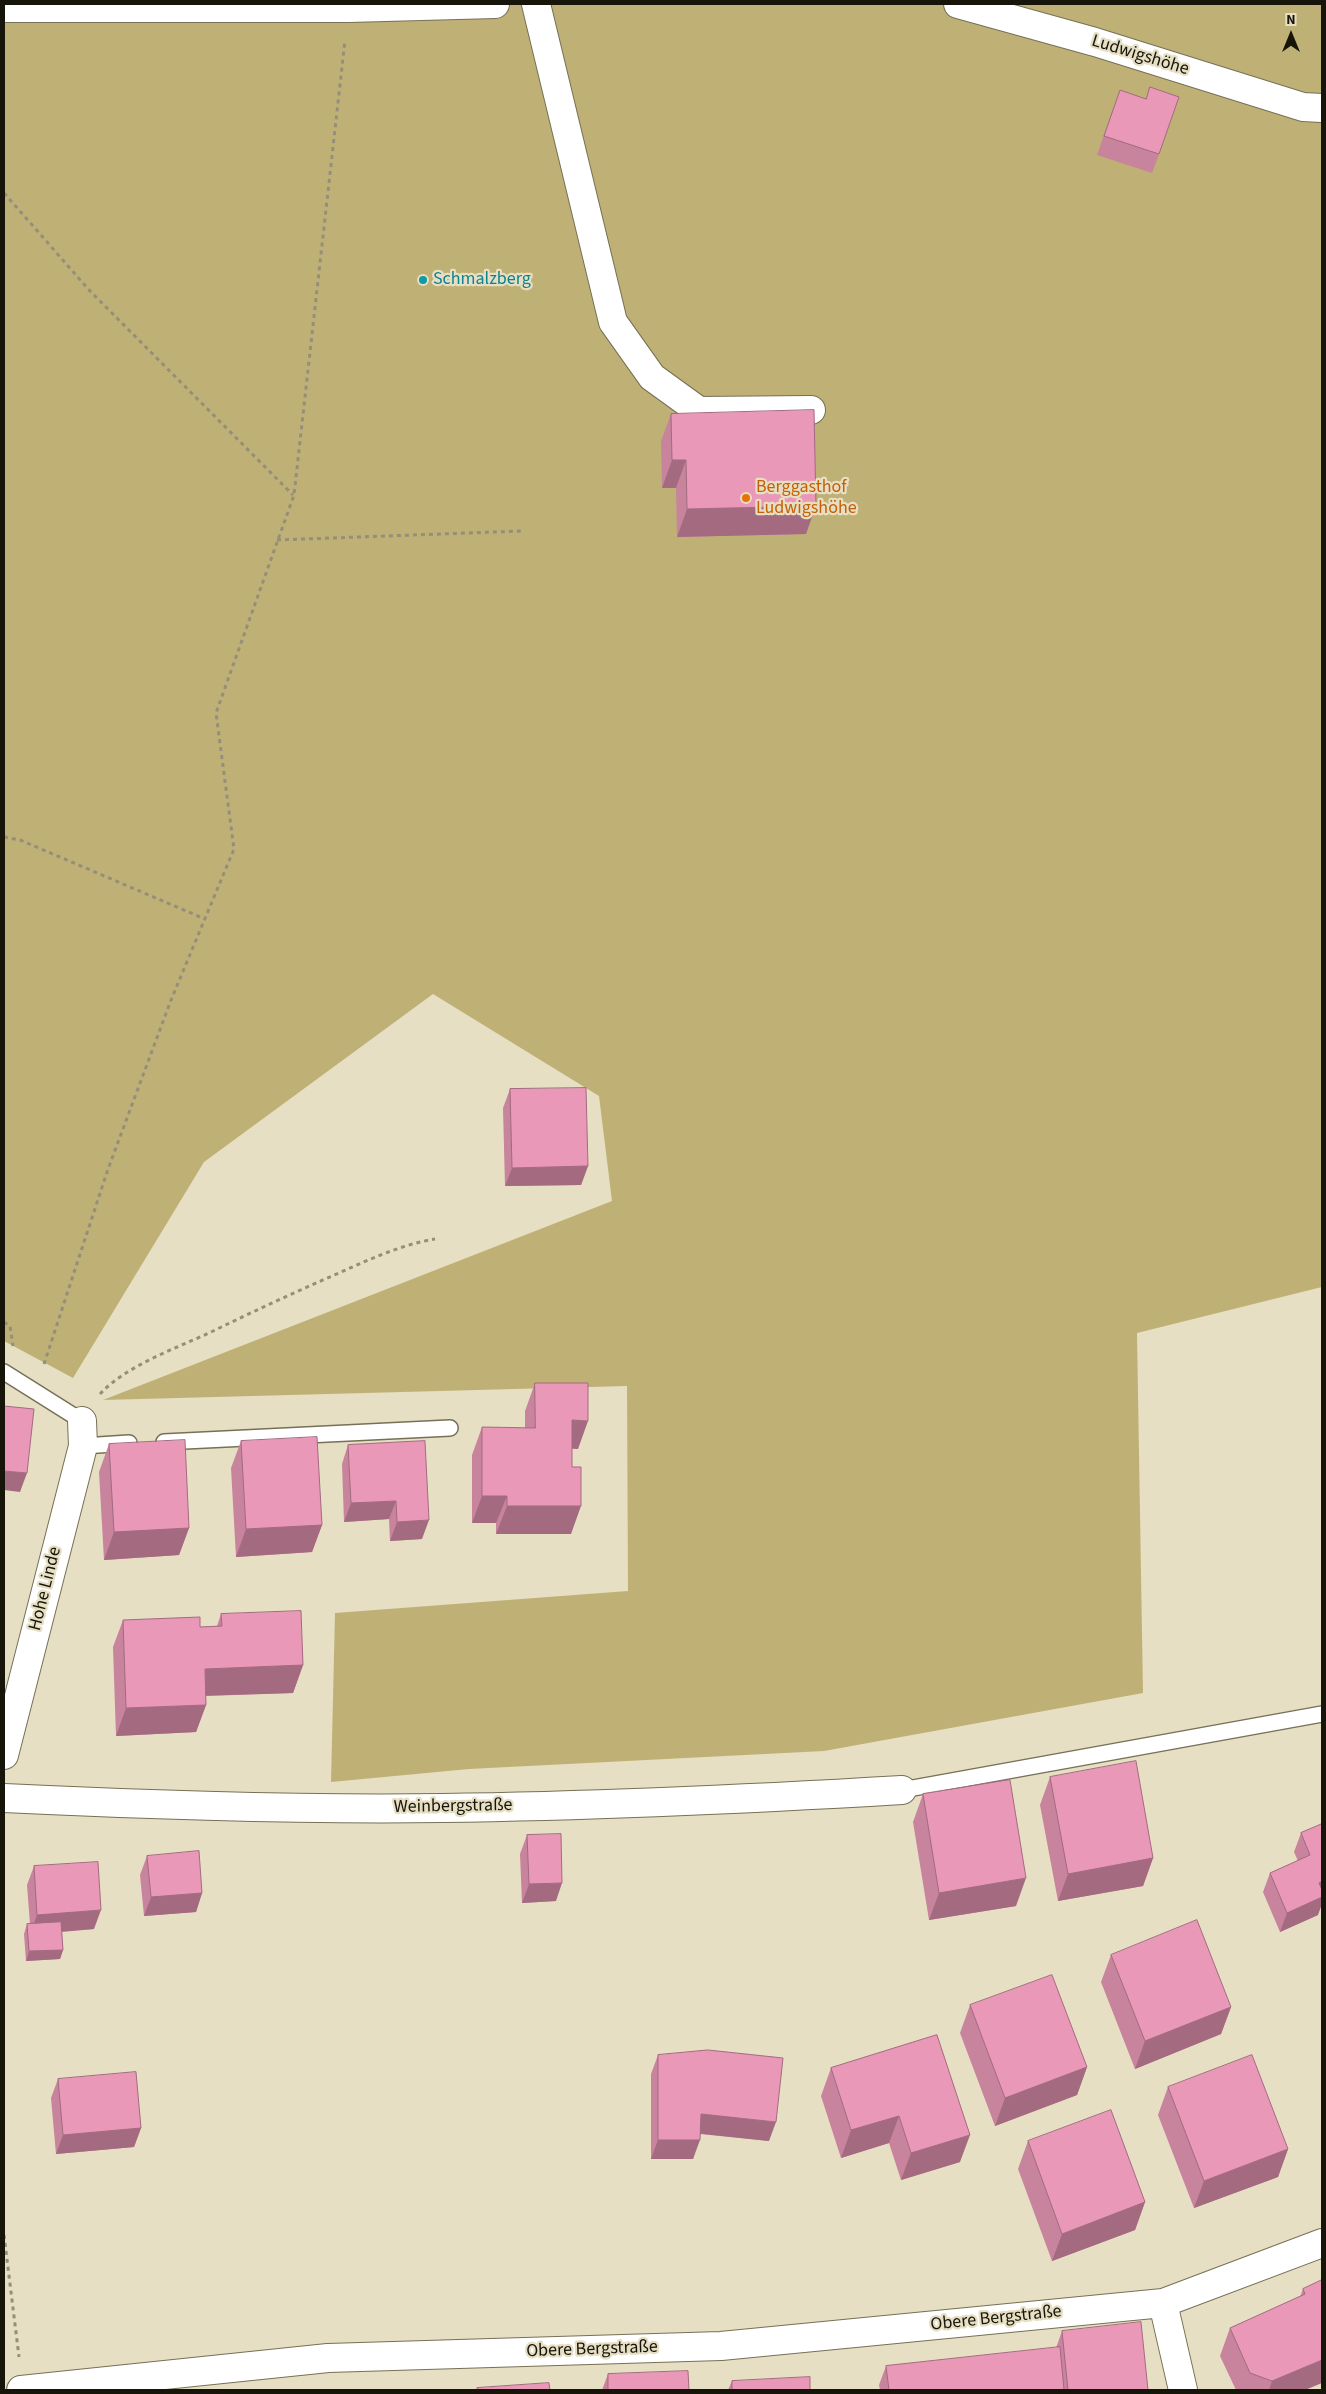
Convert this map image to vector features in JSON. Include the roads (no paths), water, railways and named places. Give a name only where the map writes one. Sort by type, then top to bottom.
[{"type":"street","points":[[4,8],[348,8],[495,4]]},
{"type":"street","points":[[536,4],[613,322],[652,377],[699,411],[811,410]]},
{"type":"street","name":"Ludwigshöhe","points":[[958,4],[1095,42],[1303,107],[1322,108]]},
{"type":"street","name":"Hohe Linde","points":[[4,1755],[82,1433]]},
{"type":"street","name":"Weinbergstraße","points":[[4,1798],[183,1806],[441,1808],[708,1802],[902,1790]]},
{"type":"street","name":"Obere Bergstraße","points":[[21,2390],[328,2358],[721,2346],[1163,2303],[1322,2243]]},
{"type":"street","points":[[1163,2303],[1183,2390]]},
{"type":"lane","points":[[4,1372],[36,1394],[82,1433],[148,1442],[450,1428]]},
{"type":"lane","points":[[902,1790],[1322,1714]]},
{"type":"place","name":"Schmalzberg","points":[[423,280]]},
{"type":"place","name":"Berggasthof Ludwigshöhe","points":[[746,498]]}]
